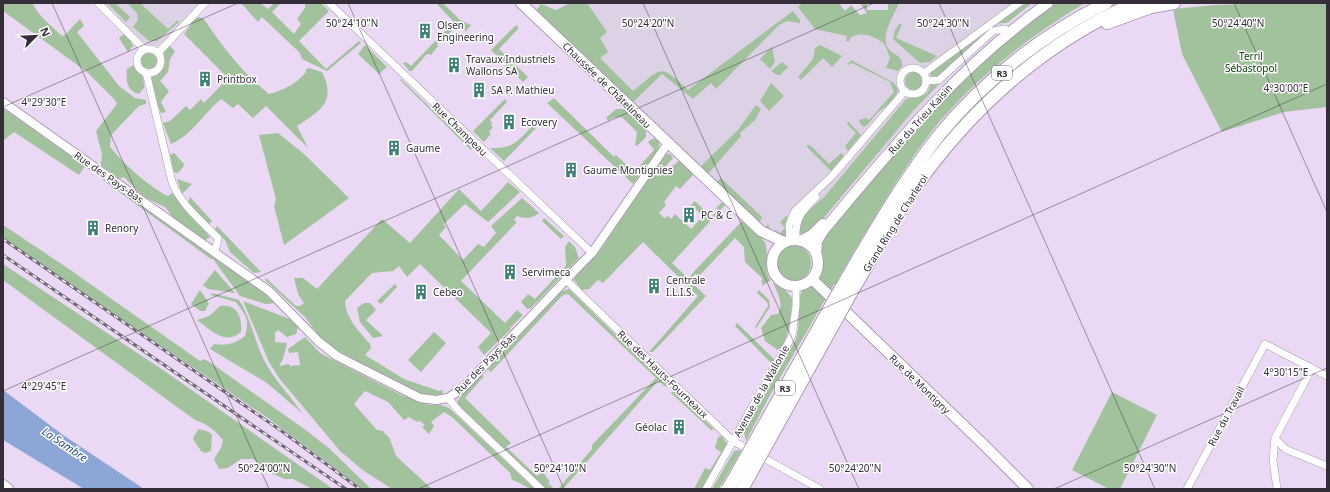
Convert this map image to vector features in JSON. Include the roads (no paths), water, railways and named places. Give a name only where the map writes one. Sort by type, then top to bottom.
[{"type":"highway","name":"Grand Ring de Charleroi","points":[[728,489],[846,290],[917,166],[941,134],[963,109],[994,79],[1030,50],[1087,12],[1106,3]]},
{"type":"highway","name":"Grand Ring de Charleroi","points":[[742,489],[846,290],[925,174],[971,119],[992,98],[1036,61],[1092,24],[1134,3]]},
{"type":"highway","points":[[1108,23],[1124,14],[1154,3]]},
{"type":"highway","points":[[1092,24],[1108,23],[1151,7],[1174,3]]},
{"type":"main road","name":"Chaussée de Châtelineau","points":[[521,3],[761,231]]},
{"type":"main road","name":"Rue du Trieu Kaisin","points":[[793,241],[812,235],[926,102],[971,57],[1039,3]]},
{"type":"main road","name":"Rue du Trieu Kaisin","points":[[816,254],[817,241],[823,231],[930,105],[985,52],[1048,3]]},
{"type":"main road","points":[[761,231],[810,246],[816,254],[817,267],[812,279],[805,284],[796,287],[784,284],[776,277],[771,266],[772,255],[761,231]]},
{"type":"main road","points":[[772,255],[777,248],[793,241]]},
{"type":"main road","name":"Rue de Montigny","points":[[812,279],[1028,489]]},
{"type":"main road","points":[[3,485],[8,489]]},
{"type":"street","points":[[98,3],[144,49],[152,49],[158,53],[161,59],[160,66],[156,71],[146,72],[140,69],[137,62],[138,55],[144,49]]},
{"type":"street","points":[[158,53],[205,3]]},
{"type":"street","name":"Rue Champeau","points":[[329,3],[592,253]]},
{"type":"street","points":[[924,73],[1019,4]]},
{"type":"street","points":[[926,81],[939,80],[993,32],[1005,29]]},
{"type":"street","points":[[911,68],[916,68],[924,73],[926,81],[925,87],[918,92],[912,93],[905,91],[900,80],[904,72],[911,68]]},
{"type":"street","points":[[146,72],[172,182],[177,194],[185,205],[218,238],[215,252]]},
{"type":"street","points":[[793,241],[795,225],[800,214],[832,181],[832,176],[905,91]]},
{"type":"street","name":"Rue des Pays-Bas","points":[[3,102],[273,294],[319,342],[337,356],[420,398],[436,400],[448,398],[462,388],[592,253],[668,143]]},
{"type":"street","name":"Rue des Hauts-Fourneaux","points":[[566,280],[592,307],[733,441],[820,489]]},
{"type":"street","name":"Avenue de la Wallonie","points":[[706,489],[792,336],[796,306],[796,287]]},
{"type":"street","name":"Rue du Travail","points":[[1187,489],[1265,344],[1312,368]]},
{"type":"street","points":[[1277,489],[1272,460],[1276,438],[1312,368],[1327,376]]},
{"type":"street","points":[[448,398],[459,411],[541,489]]},
{"type":"street","points":[[1276,438],[1285,449],[1327,466]]},
{"type":"street","points":[[1272,460],[1285,449]]},
{"type":"water","name":"La Sambre","points":[[3,390],[63,435],[144,489],[84,489],[3,440]]},
{"type":"railway","points":[[3,239],[283,432],[360,489]]},
{"type":"railway","points":[[3,255],[346,489]]},
{"type":"place","name":"Olsen Engineering","points":[[425,31]]},
{"type":"place","name":"Travaux Industriels Wallons SA","points":[[454,65]]},
{"type":"place","name":"Printbox","points":[[205,79]]},
{"type":"place","name":"SA P. Mathieu","points":[[479,90]]},
{"type":"place","name":"Ecovery","points":[[509,122]]},
{"type":"place","name":"Gaume","points":[[394,148]]},
{"type":"place","name":"Gaume Montignies","points":[[571,170]]},
{"type":"place","name":"PC & C","points":[[689,215]]},
{"type":"place","name":"Renory","points":[[93,228]]},
{"type":"place","name":"Servimeca","points":[[510,272]]},
{"type":"place","name":"Centrale I.L.I.S.","points":[[654,286]]},
{"type":"place","name":"Cebeo","points":[[421,292]]},
{"type":"place","name":"Géolac","points":[[679,427]]},
{"type":"park label","name":"Terril Sébastopol","points":[[1251,62]]}]
